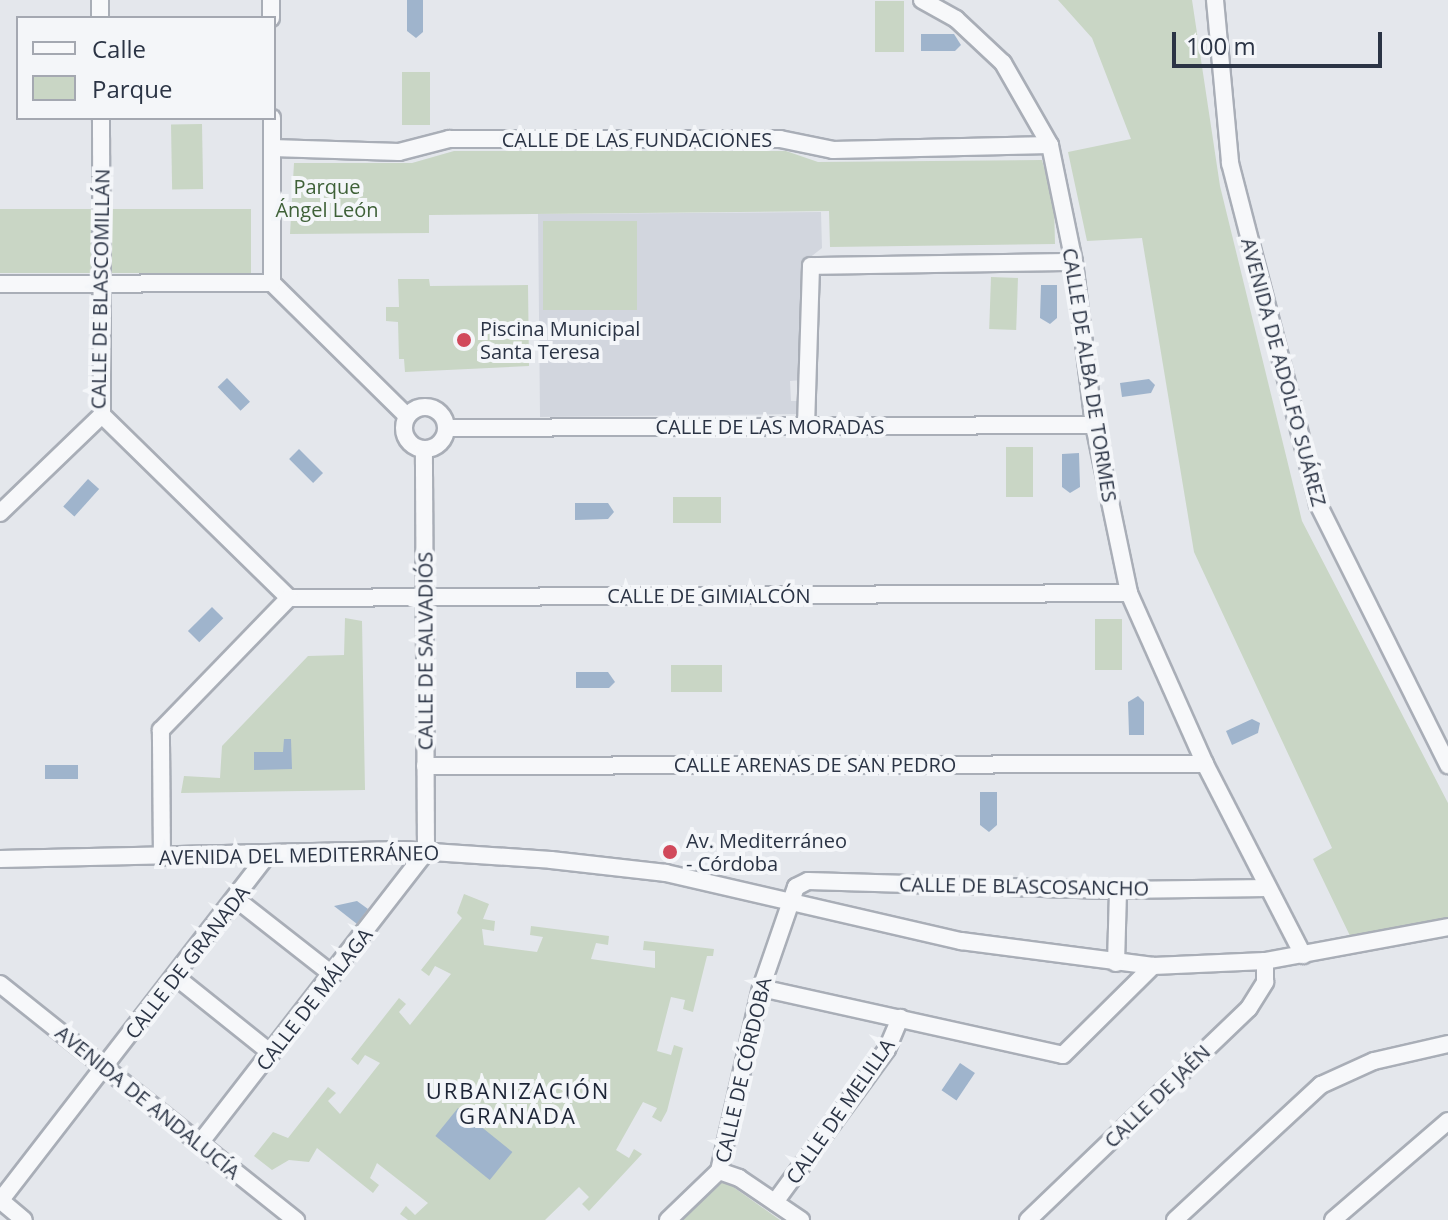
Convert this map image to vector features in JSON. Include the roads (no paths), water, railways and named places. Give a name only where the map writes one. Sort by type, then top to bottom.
[{"type":"street","name":"CALLE DE ALBA DE TORMES","points":[[922,0],[956,19],[1003,63],[1050,145],[1074,262],[1094,425],[1129,593],[1205,764],[1303,955]]},
{"type":"street","name":"AVENIDA DE ADOLFO SUÁREZ","points":[[1215,0],[1233,178],[1318,504],[1448,765]]},
{"type":"street","name":"CALLE DE BLASCOMILLÁN","points":[[0,513],[102,415],[101,120]]},
{"type":"street","points":[[272,120],[272,283],[407,416],[406,438],[424,449],[440,444],[447,428],[443,415],[429,407],[407,416]]},
{"type":"street","name":"CALLE DE LAS FUNDACIONES","points":[[272,148],[399,152],[464,139],[780,139],[833,150],[1050,145]]},
{"type":"street","points":[[806,426],[811,266],[1074,262]]},
{"type":"street","points":[[0,284],[272,283]]},
{"type":"street","points":[[102,415],[289,598],[161,730],[162,857]]},
{"type":"street","name":"CALLE DE LAS MORADAS","points":[[447,428],[1094,425]]},
{"type":"street","name":"CALLE DE SALVADIÓS","points":[[424,449],[426,852]]},
{"type":"street","name":"CALLE DE GIMIALCÓN","points":[[289,598],[1129,593]]},
{"type":"street","name":"CALLE ARENAS DE SAN PEDRO","points":[[425,766],[1205,764]]},
{"type":"street","name":"AVENIDA DEL MEDITERRÁNEO","points":[[0,859],[426,852],[666,873],[961,941],[1153,966],[1265,961],[1448,927]]},
{"type":"street","name":"CALLE DE MÁLAGA","points":[[200,1143],[426,852]]},
{"type":"street","name":"CALLE DE GRANADA","points":[[0,1201],[268,854]]},
{"type":"street","name":"CALLE DE BLASCOSANCHO","points":[[788,901],[808,881],[1118,890],[1268,888]]},
{"type":"street","points":[[1116,963],[1118,890]]},
{"type":"street","points":[[236,899],[333,975]]},
{"type":"street","name":"CALLE DE CÓRDOBA","points":[[668,1220],[719,1171],[761,988],[788,901]]},
{"type":"street","name":"CALLE DE JAÉN","points":[[1028,1220],[1249,1008],[1265,982],[1265,961]]},
{"type":"street","name":"CALLE DE MELILLA","points":[[761,988],[900,1018],[976,1040],[1063,1055],[1153,966]]},
{"type":"street","points":[[176,977],[271,1053]]},
{"type":"street","name":"AVENIDA DE ANDALUCÍA","points":[[0,984],[296,1220]]},
{"type":"street","name":"CALLE DE MELILLA","points":[[775,1202],[887,1049],[900,1018]]},
{"type":"street","points":[[1175,1220],[1321,1085],[1374,1061],[1448,1044]]},
{"type":"street","points":[[1333,1220],[1448,1121]]},
{"type":"street","points":[[719,1171],[801,1220]]},
{"type":"street","points":[[0,1201],[24,1220]]},
{"type":"water","points":[[407,0],[423,0],[423,32],[416,38],[407,31]]},
{"type":"water","points":[[921,34],[954,34],[961,45],[955,51],[921,51]]},
{"type":"water","points":[[1041,285],[1057,285],[1057,318],[1050,324],[1040,318]]},
{"type":"water","points":[[227,378],[250,402],[241,411],[218,387]]},
{"type":"water","points":[[1149,379],[1155,385],[1151,393],[1122,397],[1120,383]]},
{"type":"water","points":[[299,449],[323,473],[313,483],[289,459]]},
{"type":"water","points":[[1079,453],[1080,487],[1070,493],[1062,487],[1062,454]]},
{"type":"water","points":[[88,479],[99,489],[74,517],[63,506]]},
{"type":"water","points":[[575,503],[608,503],[614,512],[608,519],[575,520]]},
{"type":"water","points":[[212,607],[223,618],[199,642],[188,631]]},
{"type":"water","points":[[576,672],[608,672],[615,682],[609,688],[576,688]]},
{"type":"water","points":[[1138,696],[1144,702],[1144,735],[1129,735],[1128,702]]},
{"type":"water","points":[[1252,719],[1260,723],[1258,733],[1232,745],[1226,731]]},
{"type":"water","points":[[284,739],[291,739],[292,769],[254,770],[254,752],[283,752]]},
{"type":"water","points":[[45,765],[78,765],[78,779],[45,779]]},
{"type":"water","points":[[980,792],[997,792],[997,825],[989,832],[980,825]]},
{"type":"water","points":[[357,901],[368,909],[357,924],[334,906]]},
{"type":"water","points":[[960,1063],[975,1073],[956,1100],[942,1090]]},
{"type":"water","points":[[458,1108],[512,1152],[490,1180],[435,1136]]},
{"type":"place","name":"Piscina Municipal Santa Teresa","points":[[464,340]]},
{"type":"place","name":"Av. Mediterráneo - Córdoba","points":[[670,852]]},
{"type":"district","name":"URBANIZACIÓN GRANADA","points":[[518,1102]]},
{"type":"park label","name":"Parque Ángel León","points":[[327,198]]}]
